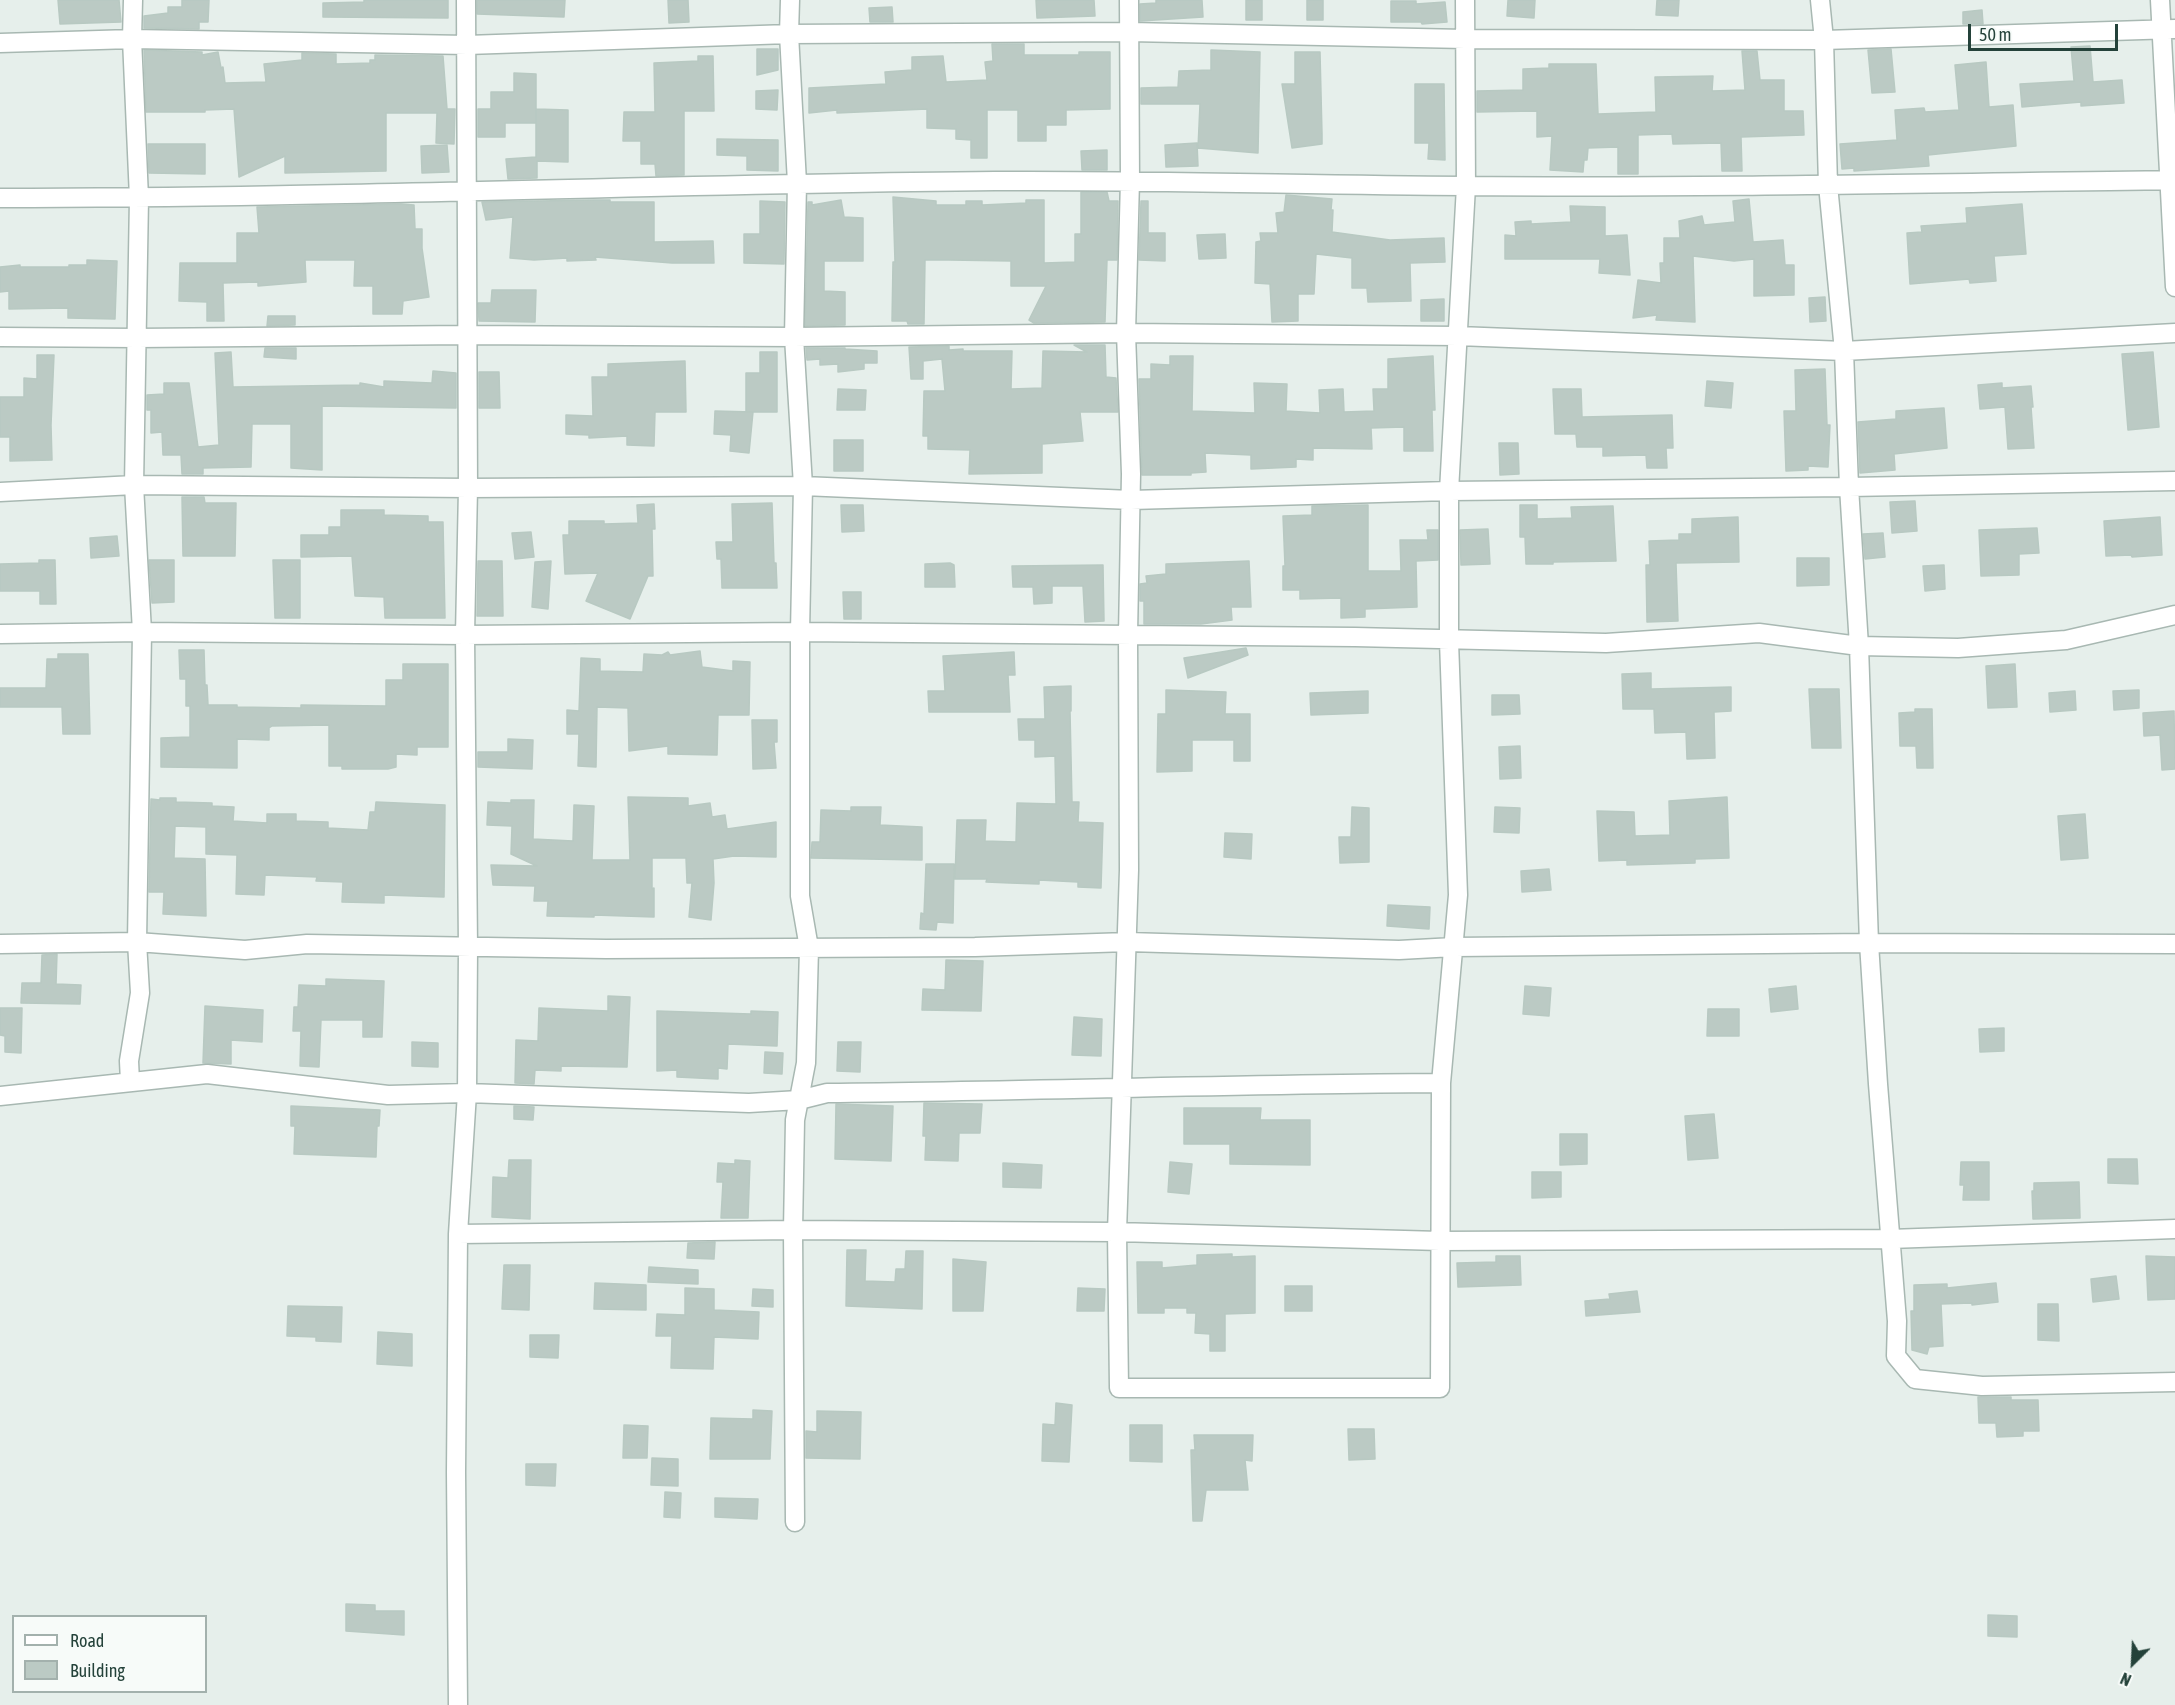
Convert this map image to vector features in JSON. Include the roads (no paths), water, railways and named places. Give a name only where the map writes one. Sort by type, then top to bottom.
[{"type":"street","points":[[130,1082],[129,1061],[140,993],[136,942],[142,632],[134,485],[139,198],[132,39],[133,0]]},
{"type":"street","points":[[458,1705],[456,1484],[458,1234],[467,1093],[468,948],[465,635],[468,488],[466,0]]},
{"type":"street","points":[[790,0],[789,34],[797,183],[794,337],[803,486],[800,632],[800,896],[809,948],[806,1063],[795,1120],[793,1230],[795,1522]]},
{"type":"street","points":[[1129,0],[1130,180],[1126,333],[1131,500],[1128,635],[1128,942],[1123,1020],[1117,1232],[1119,1389],[1440,1388],[1441,1083],[1458,895],[1449,641],[1449,491],[1466,186],[1465,0]]},
{"type":"street","points":[[1820,0],[1824,40],[1828,185],[1844,351],[1849,488],[1859,646],[1869,943],[1897,1321],[1896,1356],[1915,1379],[1982,1386],[2175,1382]]},
{"type":"street","points":[[2160,0],[2168,29],[2175,287]]},
{"type":"street","points":[[0,42],[132,39],[467,45],[789,34],[1130,33],[1465,39],[1824,40],[2168,29]]},
{"type":"street","points":[[0,198],[139,198],[797,183],[1130,180],[1466,186],[1828,185],[2172,180]]},
{"type":"street","points":[[0,336],[137,338],[466,335],[794,337],[1126,333],[1458,336],[1844,351],[2175,333]]},
{"type":"street","points":[[0,492],[134,485],[468,488],[803,486],[1131,500],[1449,491],[1849,488],[2175,481]]},
{"type":"street","points":[[0,634],[142,632],[465,635],[800,632],[1606,643],[1759,633],[1859,646],[1958,648],[2066,640],[2175,615]]},
{"type":"street","points":[[0,944],[136,942],[245,950],[307,944],[468,948],[809,948],[975,947],[1128,942],[1399,950],[1454,947],[1869,943],[2175,944]]},
{"type":"street","points":[[0,1096],[207,1074],[388,1095],[467,1093],[749,1103],[799,1100],[827,1094],[1122,1089],[1254,1084],[1441,1083]]},
{"type":"street","points":[[458,1234],[793,1230],[1117,1232],[1440,1241],[1890,1239],[2175,1229]]}]
